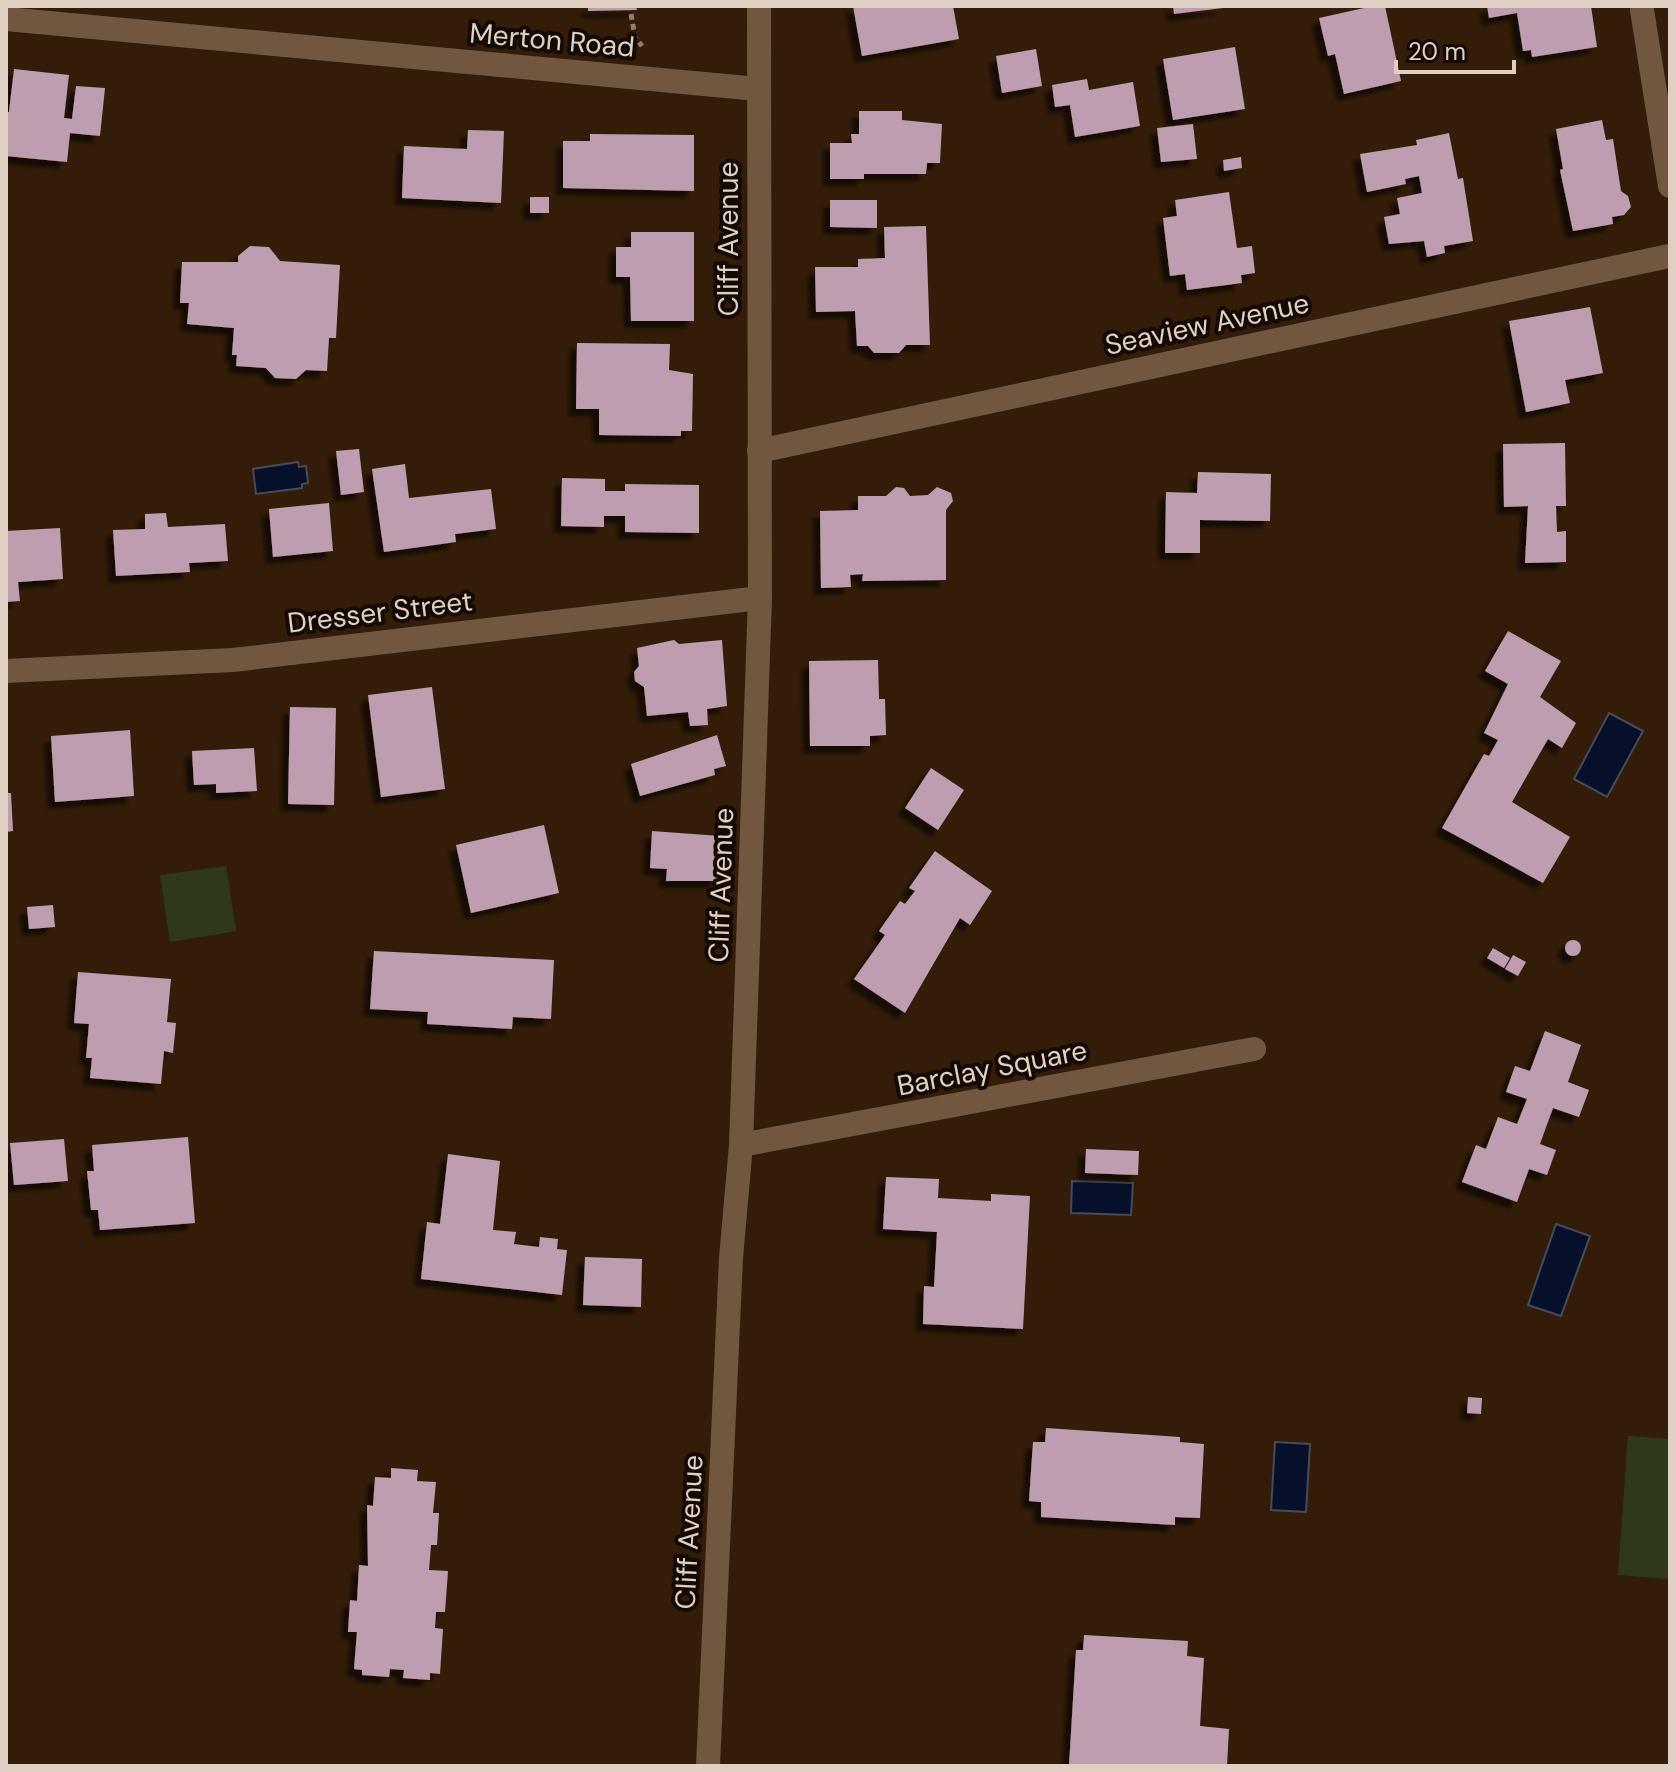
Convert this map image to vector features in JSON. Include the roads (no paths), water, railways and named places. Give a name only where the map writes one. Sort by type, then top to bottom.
[{"type":"street","name":"Cliff Avenue","points":[[708,1766],[731,1258],[741,1145],[760,598],[759,6]]},
{"type":"street","points":[[1642,10],[1670,186]]},
{"type":"street","name":"Merton Road","points":[[6,19],[758,89]]},
{"type":"street","name":"Seaview Avenue","points":[[759,451],[1670,254],[1670,270]]},
{"type":"street","name":"Dresser Street","points":[[6,671],[233,660],[760,598]]},
{"type":"street","name":"Barclay Square","points":[[741,1145],[1254,1049]]},
{"type":"water","points":[[298,462],[299,467],[306,466],[308,483],[302,484],[302,488],[256,494],[253,469]]},
{"type":"water","points":[[1609,713],[1643,731],[1607,797],[1574,779]]},
{"type":"water","points":[[1072,1181],[1133,1183],[1131,1215],[1071,1213]]},
{"type":"water","points":[[1556,1224],[1590,1236],[1561,1316],[1528,1305]]},
{"type":"water","points":[[1275,1442],[1310,1444],[1306,1512],[1271,1510]]}]
